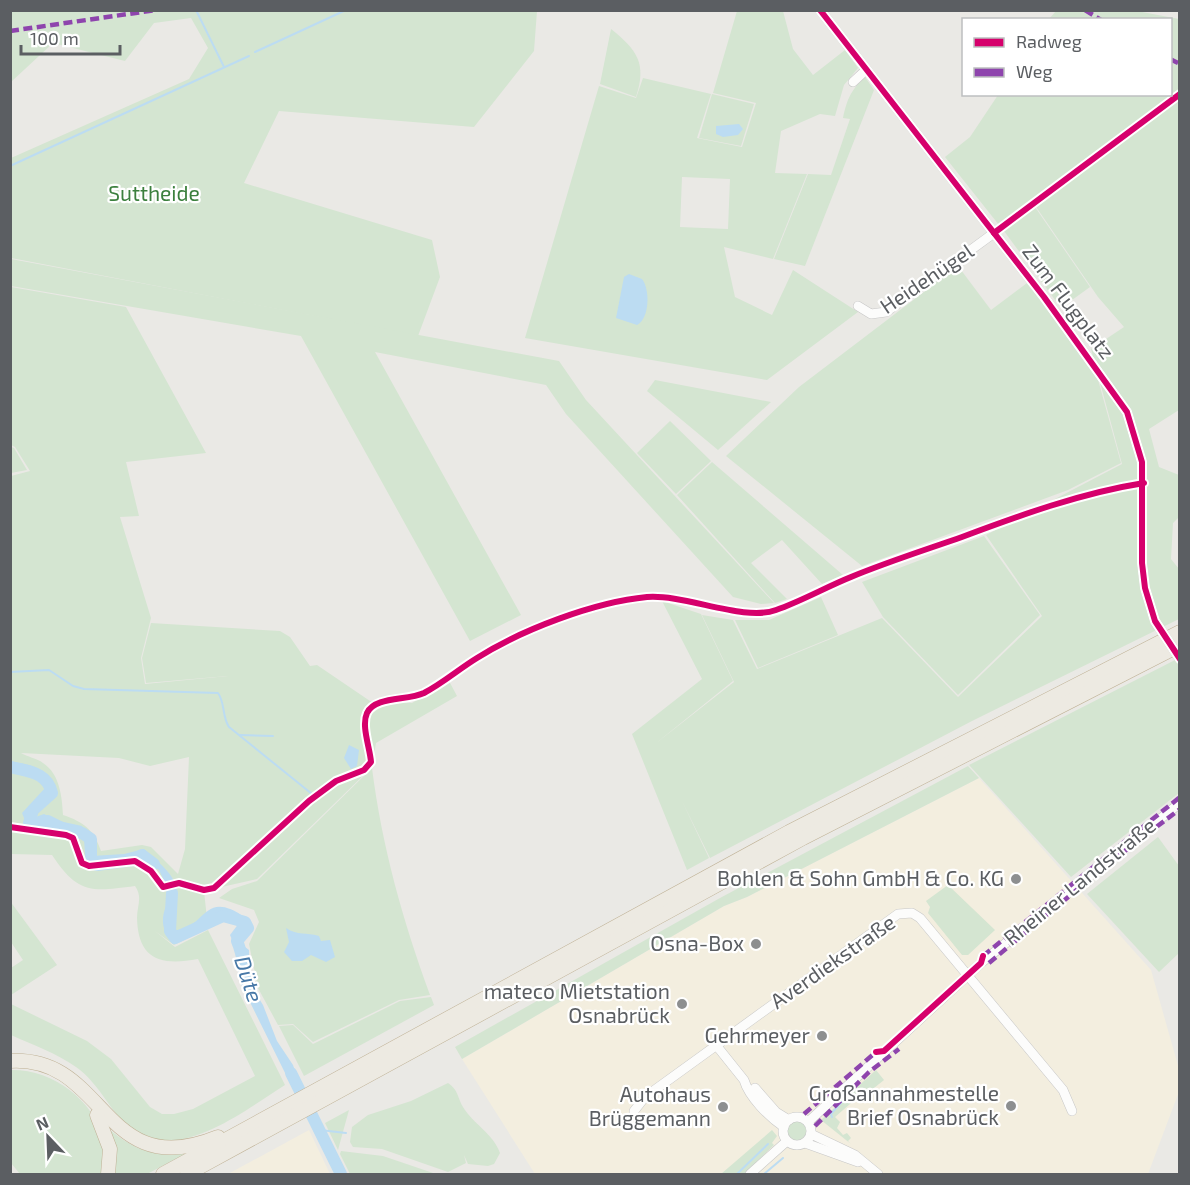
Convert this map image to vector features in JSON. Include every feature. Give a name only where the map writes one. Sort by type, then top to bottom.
[{"type":"highway","points":[[187,1174],[297,1108],[779,837],[1179,632]]},
{"type":"highway","points":[[313,1099],[803,838],[1179,645]]},
{"type":"highway","points":[[10,1061],[34,1062],[57,1069],[88,1097],[119,1131],[130,1139],[156,1148],[176,1150],[190,1147],[236,1128],[250,1127]]},
{"type":"highway","points":[[88,1097],[107,1136],[110,1149],[108,1174]]},
{"type":"highway","points":[[163,1174],[250,1127],[297,1108]]},
{"type":"street","name":"Zum Flugplatz","points":[[820,10],[1098,368],[1133,424],[1142,462],[1142,562],[1145,588],[1155,621],[1179,659]]},
{"type":"street","points":[[853,82],[866,70]]},
{"type":"street","name":"Heidehügel","points":[[858,306],[871,314],[886,312],[994,233]]},
{"type":"street","name":"Rheiner Landstraße","points":[[808,1122],[968,974],[1107,858],[1179,802]]},
{"type":"street","name":"Averdiekstraße","points":[[634,1111],[645,1096],[903,912],[912,913],[920,918],[968,974]]},
{"type":"street","points":[[968,974],[1063,1090],[1072,1111]]},
{"type":"street","points":[[717,1045],[744,1080],[746,1087],[770,1116],[786,1124]]},
{"type":"street","points":[[786,1124],[796,1117],[808,1122],[811,1134],[805,1143]]},
{"type":"street","points":[[786,1124],[787,1141]]},
{"type":"street","points":[[811,1134],[855,1155],[878,1174]]},
{"type":"street","points":[[787,1141],[796,1145],[805,1143],[865,1165]]},
{"type":"street","points":[[750,1174],[787,1141]]},
{"type":"shaded area","points":[[979,778],[1151,970],[1179,1069],[1180,1089],[1148,1174],[535,1174],[462,1059],[724,906],[747,897]]},
{"type":"shaded area","points":[[309,1130],[330,1174],[228,1174]]},
{"type":"green space","name":"Suttheide","points":[[11,10],[537,11],[534,51],[474,127],[279,111],[244,183],[432,240],[440,277],[418,336],[11,258],[11,158],[189,79],[208,48],[191,18],[154,23],[125,61],[53,43],[11,82]]},
{"type":"green space","points":[[737,11],[783,11],[793,49],[813,75],[845,50],[858,68],[844,85],[835,116],[820,114],[781,131],[775,173],[807,174],[773,259],[724,247],[735,297],[772,315],[793,270],[858,312],[767,380],[525,338],[599,86],[636,98],[643,78],[711,94],[697,138],[742,147],[756,103],[713,93]],"holes":[[[682,177],[730,179],[728,229],[680,227]]]},
{"type":"green space","points":[[1056,11],[1137,11],[1179,19],[1179,410],[1149,429],[1159,467],[1179,475],[1179,517],[1173,523],[1171,559],[1179,569],[1179,619],[972,721],[710,858],[682,801],[709,858],[687,870],[632,734],[702,679],[662,601],[701,614],[733,681],[655,744],[734,682],[702,615],[733,620],[757,669],[882,618],[958,697],[1042,616],[986,535],[1122,464],[1091,349],[1124,327],[1098,297],[1032,201],[999,225],[945,157],[970,137],[997,96],[1172,96],[1172,18],[1050,18]]},
{"type":"green space","points":[[611,29],[633,51],[640,66],[636,97],[600,84]]},
{"type":"green space","points":[[865,77],[874,90],[805,266],[774,259],[808,174],[831,175],[850,119],[843,118],[846,105],[856,86]]},
{"type":"green space","points":[[712,94],[754,104],[741,146],[699,138]]},
{"type":"green space","points":[[1035,207],[1090,287],[1061,308],[1004,231]]},
{"type":"green space","points":[[11,259],[559,361],[586,400],[774,603],[761,604],[733,597],[566,414],[546,385],[375,352],[521,615],[470,641],[301,336],[11,286]]},
{"type":"green space","points":[[958,266],[991,310],[1027,283],[1097,376],[1121,463],[1068,490],[862,566],[726,456],[799,387]]},
{"type":"green space","points":[[11,287],[126,307],[206,453],[126,462],[139,516],[120,517],[151,618],[141,658],[145,684],[228,676],[146,683],[142,658],[151,623],[280,631],[290,637],[310,666],[317,665],[370,701],[412,703],[449,681],[457,696],[376,743],[372,767],[257,879],[204,891],[208,928],[174,945],[155,931],[175,947],[208,930],[285,1085],[232,1119],[211,1130],[190,1137],[169,1141],[150,1138],[131,1129],[117,1115],[92,1081],[76,1067],[52,1053],[11,1035],[11,1004],[87,1041],[111,1059],[150,1107],[162,1114],[174,1114],[193,1109],[255,1076],[198,959],[163,960],[147,951],[138,932],[139,898],[135,886],[107,889],[87,887],[78,884],[70,877],[52,855],[11,854],[11,476],[30,471],[15,447],[11,445]],"holes":[[[21,753],[119,758],[150,766],[189,757],[185,849],[178,874],[151,847],[142,845],[101,851],[87,828],[63,815],[59,786],[49,768],[41,761]]]},
{"type":"green space","points":[[655,380],[771,402],[718,450],[647,391]]},
{"type":"green space","points":[[670,421],[711,461],[676,494],[637,453]]},
{"type":"green space","points":[[11,447],[14,448],[27,470],[11,473]]},
{"type":"green space","points":[[712,462],[843,575],[822,584],[782,540],[751,563],[787,599],[775,603],[677,495]]},
{"type":"green space","points":[[984,536],[1040,615],[958,695],[883,617],[862,582]]},
{"type":"green space","points":[[821,597],[838,635],[758,668],[735,620],[769,620]]},
{"type":"green space","points":[[1179,658],[1179,793],[1071,877],[969,765]]},
{"type":"green space","points":[[968,766],[979,778],[747,897],[724,906],[462,1059],[455,1047],[720,898]]},
{"type":"green space","points":[[372,768],[381,826],[395,883],[430,995],[399,1000],[313,1042],[293,1024],[278,1025],[258,988],[249,944],[259,922],[254,910],[219,898],[232,889],[257,881]]},
{"type":"green space","points":[[1158,837],[1179,866],[1179,953],[1159,972],[1087,894]]},
{"type":"green space","points":[[948,885],[995,930],[968,955],[962,955],[928,913],[930,907],[926,901]]},
{"type":"green space","points":[[10,901],[57,965],[11,995],[11,968],[23,960],[11,942]]},
{"type":"green space","points":[[431,997],[434,1005],[304,1076],[279,1026],[293,1025],[313,1044],[400,1001]]},
{"type":"green space","points":[[10,1070],[26,1071],[56,1081],[81,1100],[91,1112],[105,1142],[104,1174],[20,1174],[11,1163]]},
{"type":"green space","points":[[876,1070],[884,1080],[869,1092],[866,1090],[835,1117],[840,1122],[837,1128],[843,1135],[847,1133],[851,1138],[848,1141],[851,1144],[821,1120]]},
{"type":"green space","points":[[448,1083],[456,1091],[467,1113],[497,1146],[500,1153],[494,1164],[488,1166],[468,1164],[464,1155],[466,1163],[448,1172],[382,1149],[353,1147],[350,1142],[352,1127],[368,1115],[411,1101]]},
{"type":"green space","points":[[349,1110],[338,1150],[325,1123]]},
{"type":"green space","points":[[797,1121],[804,1124],[807,1131],[804,1138],[797,1141],[790,1138],[787,1131],[790,1124]]},
{"type":"green space","points":[[110,1130],[138,1148],[148,1151],[168,1154],[191,1151],[147,1174],[114,1174]]},
{"type":"green space","points":[[772,1130],[777,1136],[772,1143],[774,1145],[744,1174],[721,1174]]},
{"type":"green space","points":[[341,1151],[383,1156],[436,1174],[350,1174],[340,1154]]},
{"type":"water","points":[[739,124],[743,129],[738,135],[723,137],[716,134],[716,126]]},
{"type":"water","points":[[629,274],[642,279],[646,289],[646,310],[637,325],[616,318],[624,277]]},
{"type":"water","points":[[349,745],[359,750],[357,766],[351,769],[344,758]]},
{"type":"water","points":[[11,761],[38,768],[48,776],[51,783],[52,791],[32,809],[30,813],[33,818],[44,814],[59,821],[82,826],[89,837],[92,856],[124,854],[144,849],[167,870],[177,891],[170,917],[171,930],[183,929],[212,908],[231,909],[246,918],[246,928],[239,935],[241,944],[249,950],[244,963],[247,979],[263,1005],[277,1041],[293,1065],[300,1085],[293,1089],[239,980],[237,951],[230,935],[239,923],[238,920],[213,918],[171,937],[164,928],[163,917],[171,895],[159,870],[139,855],[126,859],[92,862],[85,854],[84,839],[79,832],[69,831],[46,820],[26,823],[22,813],[45,788],[40,777],[27,770],[11,766]]},
{"type":"water","points":[[286,928],[294,932],[319,936],[321,941],[330,940],[335,957],[326,962],[311,955],[302,961],[292,961],[284,952],[289,942]]},
{"type":"waterway","points":[[196,10],[224,67]]},
{"type":"waterway","points":[[255,52],[346,10]]},
{"type":"waterway","points":[[10,166],[249,56]]},
{"type":"waterway","points":[[10,672],[49,670],[73,686],[84,689],[218,693],[229,727],[312,794]]},
{"type":"waterway","points":[[240,735],[273,736]]},
{"type":"waterway","name":"Düte","points":[[10,767],[36,774],[50,786],[52,793],[33,810],[29,823],[32,825],[48,821],[72,833],[82,833],[91,839],[91,858],[97,865],[133,860],[142,855],[154,864]]},
{"type":"waterway","name":"Düte","points":[[172,893],[170,931],[175,938],[223,916],[245,922],[248,928],[237,941],[252,996]]},
{"type":"waterway","name":"Düte","points":[[291,1073],[341,1174]]},
{"type":"waterway","points":[[832,1117],[831,1114],[846,1097]]},
{"type":"waterway","points":[[320,1130],[346,1133]]},
{"type":"waterway","points":[[737,1174],[768,1144]]},
{"type":"waterway","points":[[764,1174],[783,1158]]},
{"type":"marked path","points":[[10,31],[156,10]]},
{"type":"marked path","points":[[1085,10],[1098,18]]},
{"type":"marked path","points":[[1172,60],[1180,64]]},
{"type":"marked path","points":[[983,956],[1180,797]]},
{"type":"marked path","points":[[989,963],[1109,863],[1180,809]]},
{"type":"marked path","points":[[815,1126],[869,1072],[899,1049]]},
{"type":"marked path","points":[[804,1114],[876,1052]]},
{"type":"cycle path","points":[[820,10],[1044,297],[1127,412],[1142,462],[1142,563],[1145,588],[1155,621],[1180,659]]},
{"type":"cycle path","points":[[994,233],[1180,94]]},
{"type":"cycle path","points":[[10,827],[73,838],[82,863],[89,866],[135,861],[151,871],[163,887],[179,883],[204,890],[214,888],[309,801],[336,781],[364,770],[371,762],[365,724],[365,718],[371,708],[384,701],[424,693],[470,662],[515,637],[582,611],[647,597],[679,599],[748,613],[776,610],[892,561],[1029,513],[1074,499],[1144,483]]},
{"type":"cycle path","points":[[876,1052],[884,1051],[981,963],[983,956]]},
{"type":"place","name":"Bohlen & Sohn GmbH & Co. KG","points":[[1016,879]]},
{"type":"place","name":"Osna-Box","points":[[756,944]]},
{"type":"place","name":"mateco Mietstation Osnabrück","points":[[682,1004]]},
{"type":"place","name":"Gehrmeyer","points":[[822,1036]]},
{"type":"place","name":"Großannahmestelle Brief Osnabrück","points":[[1011,1106]]},
{"type":"place","name":"Autohaus Brüggemann","points":[[723,1107]]}]
